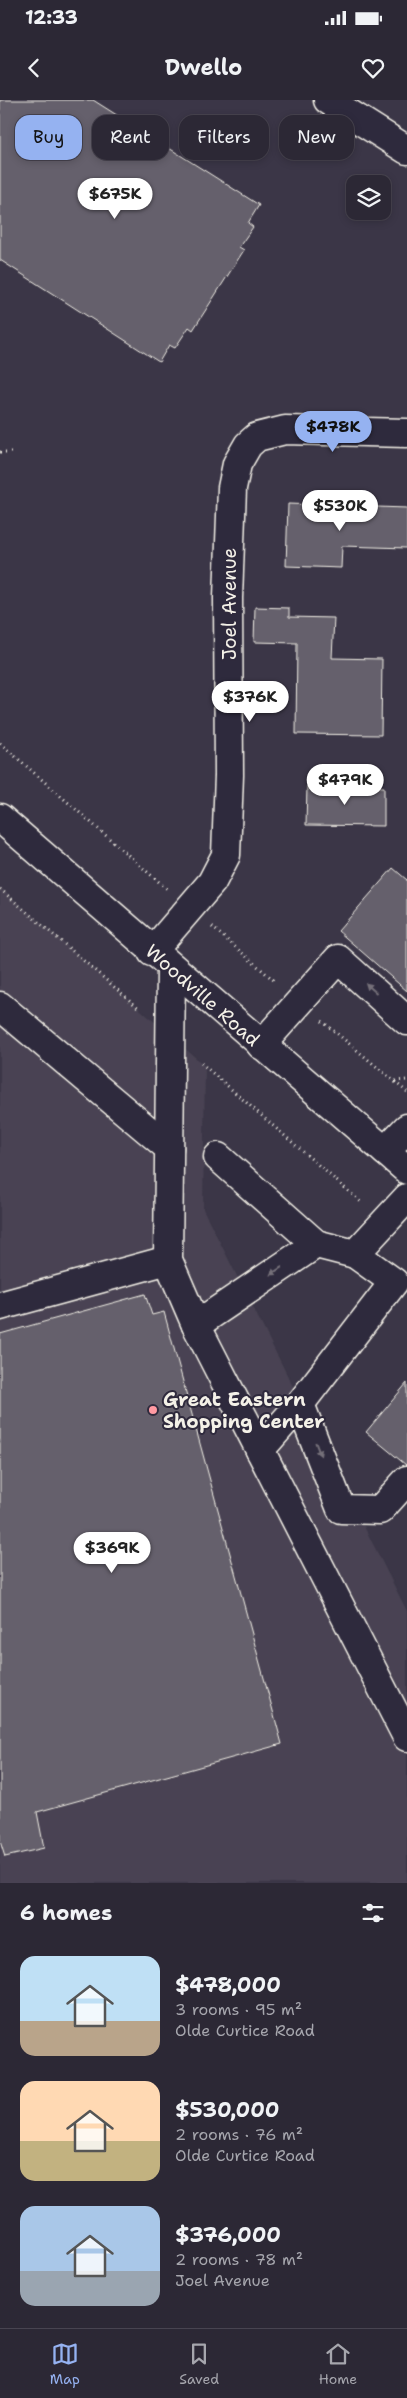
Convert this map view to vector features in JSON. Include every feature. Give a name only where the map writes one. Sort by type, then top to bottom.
[{"type":"street","points":[[328,100],[407,150]]},
{"type":"street","name":"Joel Avenue","points":[[162,960],[212,882],[226,855],[230,510],[237,464],[248,444],[257,437],[285,430],[407,433]]},
{"type":"street","name":"Woodville Road","points":[[0,818],[407,1170]]},
{"type":"street","points":[[262,1045],[338,959],[407,1021]]},
{"type":"street","points":[[162,960],[170,1036],[168,1260],[196,1325],[407,1737]]},
{"type":"street","points":[[0,1006],[169,1148]]},
{"type":"street","points":[[385,1151],[407,1128]]},
{"type":"street","points":[[218,1157],[316,1244],[355,1254],[400,1285],[260,1450]]},
{"type":"street","points":[[355,1254],[407,1198]]},
{"type":"street","points":[[196,1325],[316,1244]]},
{"type":"street","points":[[0,1306],[168,1260]]},
{"type":"street","points":[[300,1404],[341,1509],[380,1510],[407,1480]]},
{"type":"path","points":[[0,452],[15,452]]},
{"type":"path","points":[[0,889],[384,1222]]},
{"type":"path","points":[[395,1082],[407,1080]]},
{"type":"shaded area","name":"Great Eastern Shopping Center","points":[[0,887],[205,1066],[203,1209],[407,1611],[407,1883],[0,1883]]},
{"type":"building","points":[[0,100],[93,100],[117,115],[92,115],[92,160],[169,160],[169,148],[179,154],[179,160],[188,160],[259,205],[248,223],[253,227],[239,247],[244,250],[193,330],[189,327],[175,348],[169,345],[159,362],[0,260]]},
{"type":"building","points":[[288,504],[407,508],[407,548],[342,546],[341,568],[286,566]]},
{"type":"building","points":[[255,607],[289,608],[289,617],[334,618],[332,658],[382,659],[381,735],[296,734],[297,643],[254,642]]},
{"type":"building","points":[[307,786],[384,787],[384,826],[306,825]]},
{"type":"building","points":[[393,868],[407,880],[407,991],[338,931]]},
{"type":"building","points":[[145,1294],[152,1315],[164,1312],[282,1744],[37,1812],[44,1848],[5,1857],[0,1841],[0,1334]]},
{"type":"building","points":[[407,1383],[407,1465],[406,1465],[366,1432]]},
{"type":"place","name":"Great Eastern Shopping Center","points":[[153,1410]]}]
